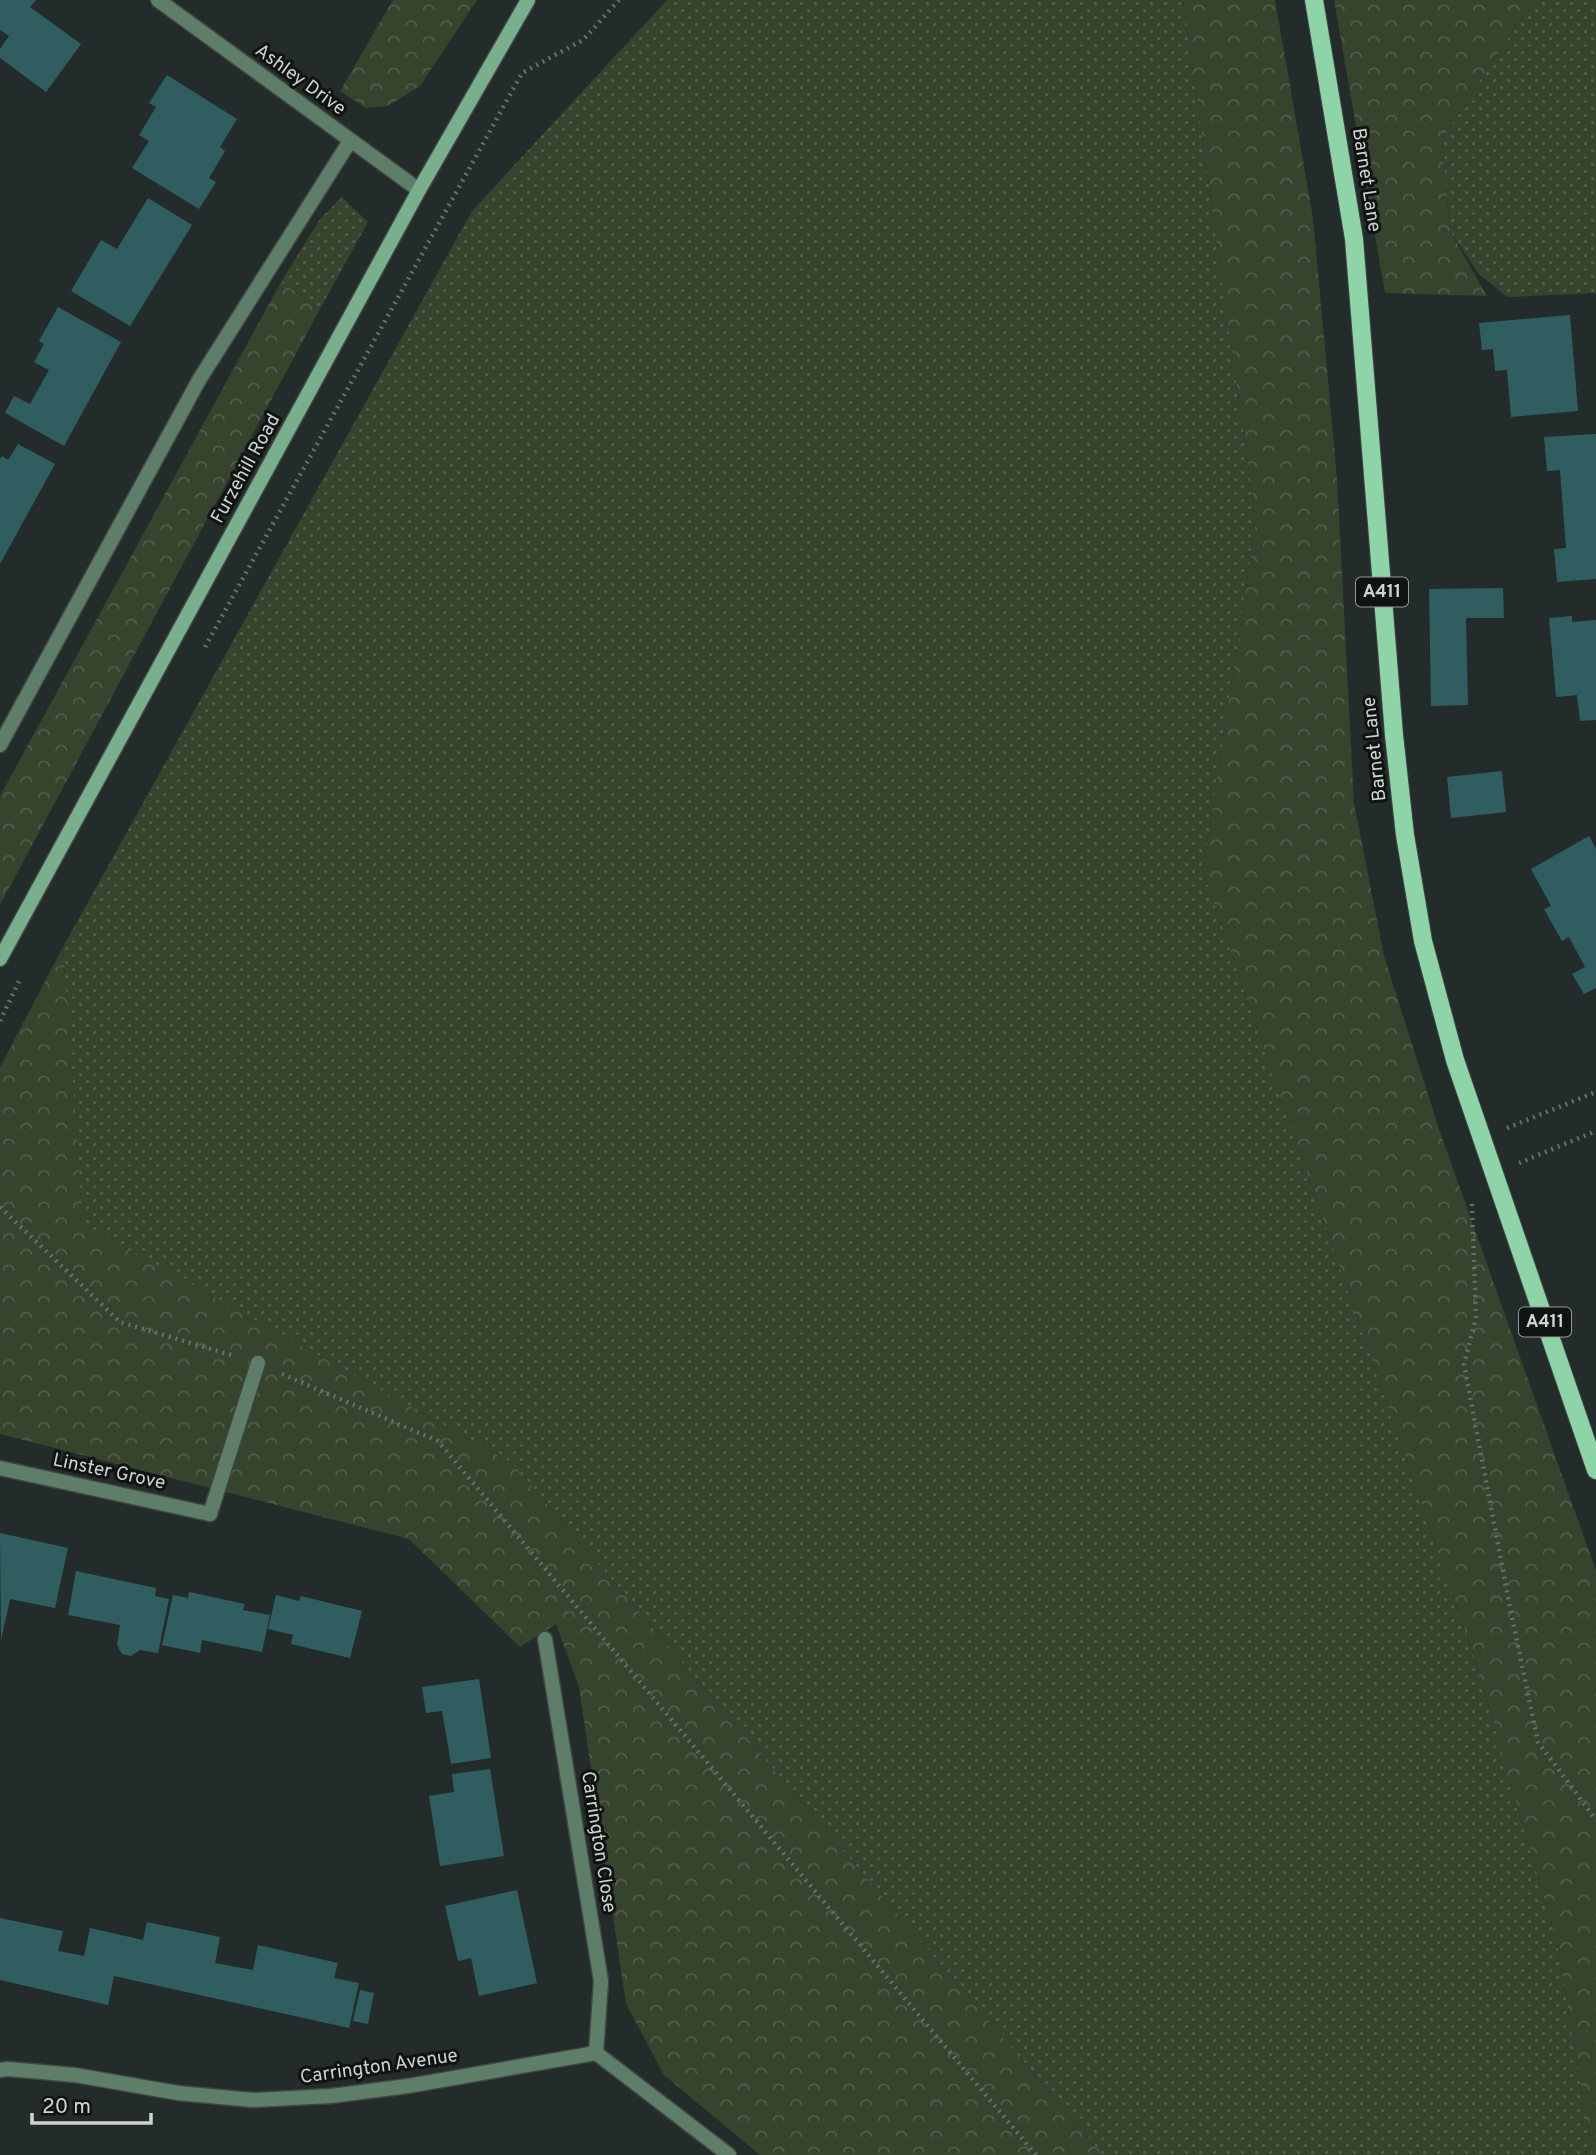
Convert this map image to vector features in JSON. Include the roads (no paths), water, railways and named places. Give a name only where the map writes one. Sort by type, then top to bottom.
[{"type":"main road","name":"Barnet Lane","points":[[1314,0],[1354,239],[1394,735],[1405,835],[1423,941],[1455,1060],[1596,1470]]},
{"type":"street","name":"Ashley Drive","points":[[158,0],[419,190]]},
{"type":"street","name":"Furzehill Road","points":[[0,959],[419,190],[528,0]]},
{"type":"street","points":[[0,745],[199,380],[350,141]]},
{"type":"street","name":"Linster Grove","points":[[0,1468],[210,1514],[258,1363]]},
{"type":"street","name":"Carrington Close","points":[[545,1639],[601,1981],[596,2053]]},
{"type":"street","points":[[596,2053],[729,2155]]},
{"type":"street","name":"Carrington Avenue","points":[[0,2070],[75,2075],[177,2093],[252,2100],[369,2091],[596,2053]]}]
